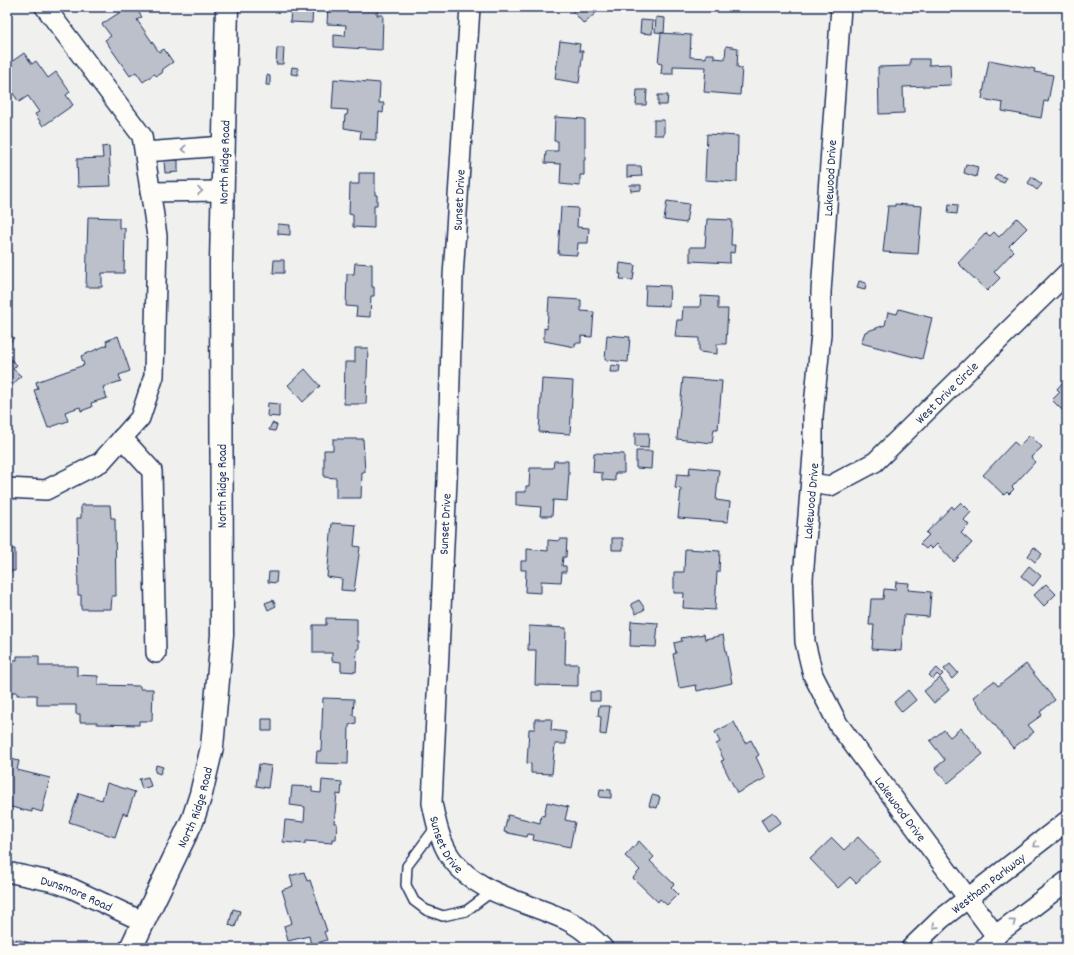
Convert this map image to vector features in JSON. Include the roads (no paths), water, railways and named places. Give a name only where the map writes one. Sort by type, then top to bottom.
[{"type":"main road","name":"North Ridge Road","points":[[131,948],[193,819],[201,794],[212,747],[222,635],[222,191],[228,7]]},
{"type":"street","points":[[7,488],[46,490],[101,462],[140,418],[154,376],[157,236],[142,136],[45,7]]},
{"type":"street","name":"Sunset Drive","points":[[470,7],[453,277],[447,480],[438,699],[434,734],[432,803],[436,827],[450,856],[459,868],[472,879],[493,891],[572,924],[603,948]]},
{"type":"street","name":"Lakewood Drive","points":[[841,7],[821,292],[821,334],[813,416],[811,484],[803,579],[803,619],[805,642],[813,675],[838,724],[968,898],[980,917],[990,942]]},
{"type":"street","points":[[145,152],[223,146]]},
{"type":"street","points":[[150,192],[222,191]]},
{"type":"street","name":"West Drive Circle","points":[[811,484],[830,486],[875,462],[1067,272]]},
{"type":"street","points":[[122,438],[152,471],[156,653]]},
{"type":"street","name":"Westham Parkway","points":[[911,948],[941,919],[1067,821]]},
{"type":"street","name":"Dunsmore Road","points":[[7,872],[54,882],[71,888],[144,922]]},
{"type":"street","points":[[990,942],[1067,881]]},
{"type":"lane","points":[[436,827],[407,866],[406,885],[414,901],[426,910],[443,916],[466,911],[493,891]]}]
